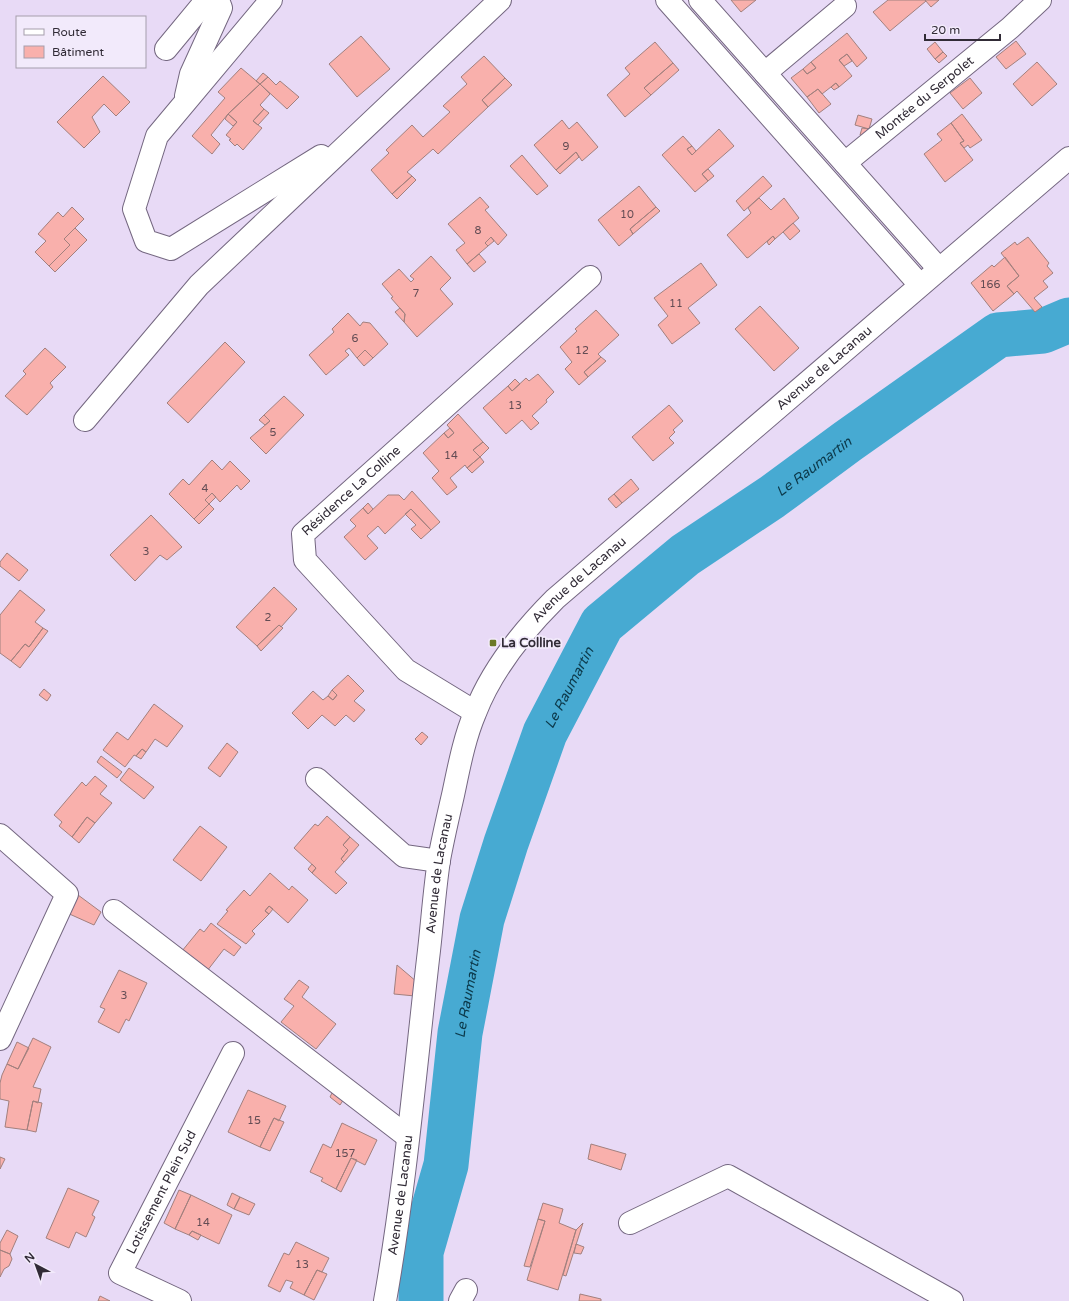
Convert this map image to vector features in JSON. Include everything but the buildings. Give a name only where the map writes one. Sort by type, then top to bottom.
[{"type":"street","points":[[166,49],[208,0]]},
{"type":"street","points":[[184,103],[191,74],[221,8],[218,0]]},
{"type":"street","points":[[270,0],[157,136],[134,209],[146,242],[171,249],[359,133]]},
{"type":"street","points":[[85,420],[199,285],[500,0]]},
{"type":"street","points":[[668,0],[920,285]]},
{"type":"street","points":[[700,0],[939,268]]},
{"type":"street","name":"Montée du Serpolet","points":[[845,162],[1010,28],[1040,0]]},
{"type":"street","points":[[765,73],[845,6]]},
{"type":"street","name":"Avenue de Lacanau","points":[[385,1301],[408,1137],[439,861],[466,737],[475,712],[491,680],[505,657],[538,616],[555,599],[1069,158]]},
{"type":"street","name":"Résidence La Colline","points":[[475,712],[406,670],[305,560],[303,534],[590,277]]},
{"type":"street","points":[[318,779],[404,856],[439,861]]},
{"type":"street","points":[[0,835],[67,894],[0,1039]]},
{"type":"street","points":[[114,911],[408,1137]]},
{"type":"street","name":"Lotissement Plein Sud","points":[[180,1301],[120,1273],[233,1053]]},
{"type":"street","points":[[630,1223],[728,1176],[952,1301]]},
{"type":"waterway","name":"Le Raumartin","points":[[421,1301],[421,1252],[446,1165],[460,1033],[482,919],[506,843],[545,733],[602,624],[685,555],[772,497],[848,441],[998,335],[1043,331],[1069,320]]},
{"type":"place","name":"La Colline","points":[[493,643]]}]
